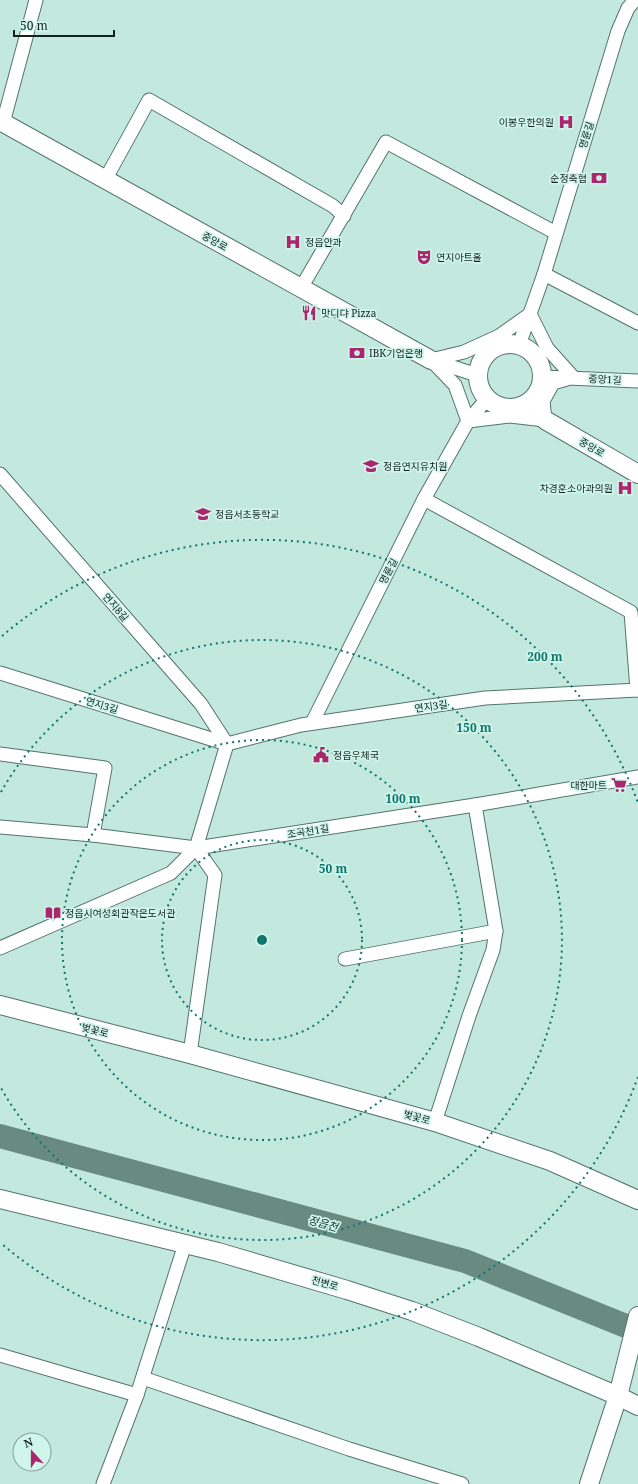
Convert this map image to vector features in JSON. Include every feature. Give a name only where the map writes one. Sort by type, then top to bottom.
[{"type":"street","points":[[1,122],[36,0]]},
{"type":"street","name":"명륜길","points":[[519,345],[544,274],[618,31],[628,8],[635,0]]},
{"type":"street","points":[[105,180],[149,100],[333,206],[344,216]]},
{"type":"street","name":"중앙로","points":[[1,122],[431,360]]},
{"type":"street","points":[[301,288],[386,142],[556,233]]},
{"type":"street","points":[[544,274],[638,323]]},
{"type":"street","points":[[431,360],[464,352],[499,336],[530,314],[547,348],[572,378],[553,383],[543,401],[545,420]]},
{"type":"street","points":[[507,344],[519,345],[529,349],[537,358],[543,377],[541,388],[534,398],[524,405],[511,408],[498,407],[487,400],[481,392],[477,381],[477,369],[482,358],[492,348],[507,344]]},
{"type":"street","points":[[431,360],[477,375]]},
{"type":"street","points":[[431,360],[455,385],[468,421],[510,416],[545,420]]},
{"type":"street","name":"중앙1길","points":[[543,377],[638,381]]},
{"type":"street","name":"명륜길","points":[[312,723],[424,499],[468,421],[487,400]]},
{"type":"street","points":[[530,401],[545,420]]},
{"type":"street","name":"중앙로","points":[[545,420],[638,474]]},
{"type":"street","name":"연지8길","points":[[0,474],[201,704],[227,744]]},
{"type":"street","points":[[424,499],[631,612],[638,690]]},
{"type":"street","name":"연지3길","points":[[0,673],[227,744],[312,723],[485,698],[638,690]]},
{"type":"street","points":[[0,948],[171,872],[196,848],[227,744]]},
{"type":"street","points":[[0,754],[104,768],[93,835]]},
{"type":"street","name":"조곡천1길","points":[[0,827],[93,835],[196,848],[475,806],[638,777]]},
{"type":"street","points":[[435,1122],[469,1016],[493,950],[496,931],[475,806]]},
{"type":"street","points":[[190,1054],[215,875],[196,848]]},
{"type":"street","points":[[345,959],[496,931]]},
{"type":"street","name":"벚꽃로","points":[[0,1005],[190,1054],[435,1122],[550,1161],[638,1200]]},
{"type":"street","name":"천변로","points":[[0,1199],[218,1252],[339,1287],[412,1311],[479,1337],[618,1396],[638,1406]]},
{"type":"street","points":[[103,1484],[143,1378],[185,1244]]},
{"type":"street","points":[[589,1484],[618,1396],[638,1316]]},
{"type":"street","points":[[0,1355],[137,1395]]},
{"type":"street","points":[[143,1378],[349,1449],[462,1484]]},
{"type":"waterway","name":"정읍천","points":[[0,1136],[465,1261],[638,1331]]},
{"type":"place","name":"이봉우한의원","points":[[566,122]]},
{"type":"place","name":"순정축협","points":[[599,178]]},
{"type":"place","name":"정읍안과","points":[[293,242]]},
{"type":"place","name":"연지아트홀","points":[[424,257]]},
{"type":"place","name":"맛디댜 Pizza","points":[[309,313]]},
{"type":"place","name":"IBK기업은행","points":[[357,353]]},
{"type":"place","name":"정읍연지유치원","points":[[371,466]]},
{"type":"place","name":"차경훈소아과의원","points":[[625,488]]},
{"type":"place","name":"정읍서초등학교","points":[[203,514]]},
{"type":"place","name":"정읍우체국","points":[[321,755]]},
{"type":"place","name":"대한마트","points":[[619,785]]},
{"type":"place","name":"정읍시여성회관작은도서관","points":[[53,913]]}]
